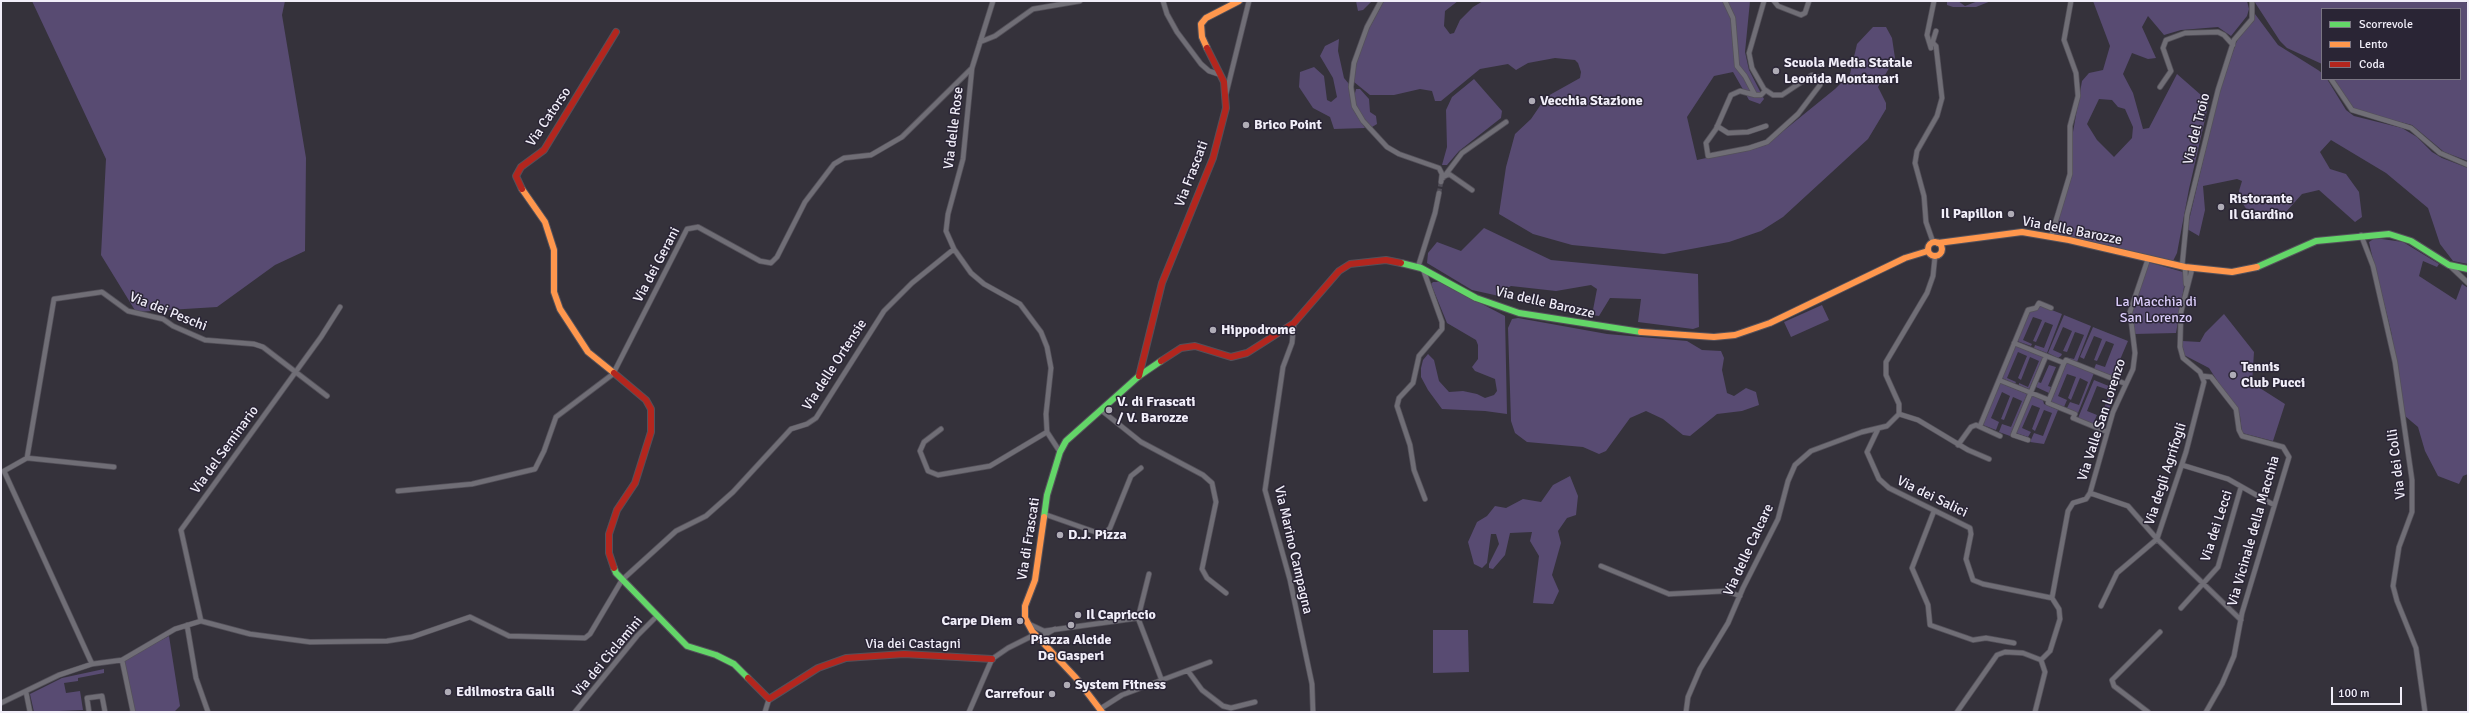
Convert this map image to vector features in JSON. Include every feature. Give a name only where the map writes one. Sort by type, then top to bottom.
[{"type":"main road","name":"Via Frascati","points":[[1139,376],[1162,283],[1213,158],[1226,112],[1226,94],[1221,75],[1202,37],[1200,26],[1206,18],[1238,1]]},
{"type":"main road","name":"Via Catorso","points":[[613,374],[588,352],[559,307],[554,290],[554,250],[545,222],[539,211],[523,193],[516,176],[521,167],[534,160],[544,150],[616,32]]},
{"type":"main road","name":"Via delle Barozze","points":[[1139,376],[1186,346],[1198,347],[1230,357],[1244,354],[1260,347],[1294,323],[1332,278],[1347,266],[1361,261],[1386,260],[1421,268],[1476,298],[1519,312],[1634,332],[1714,337],[1735,334],[1770,323],[1912,255],[1934,246],[1956,239],[2018,232],[2051,237],[2187,268],[2228,272],[2247,270],[2266,264],[2308,243],[2361,235],[2389,234],[2402,237],[2449,265],[2468,269]]},
{"type":"main road","points":[[1934,246],[1940,253],[1935,256],[1934,246]]},
{"type":"main road","points":[[613,374],[648,402],[652,418],[650,437],[635,483],[616,512],[609,534],[611,561],[622,580],[687,646],[716,655],[734,664],[769,699]]},
{"type":"main road","name":"Via di Frascati","points":[[1101,710],[1046,644],[1027,624],[1024,609],[1035,580],[1044,514],[1060,452],[1072,435],[1139,376]]},
{"type":"main road","name":"Via dei Castagni","points":[[769,699],[818,668],[851,657],[904,654],[992,659]]},
{"type":"street","name":"Via delle Rose","points":[[993,1],[972,68],[963,159],[945,227],[948,238],[970,273],[986,286],[1020,304],[1041,332],[1047,347],[1051,368],[1046,414],[1047,432]]},
{"type":"street","points":[[980,42],[995,36],[1033,9],[1080,1]]},
{"type":"street","points":[[1163,1],[1167,14],[1177,32],[1201,64],[1209,71],[1221,75]]},
{"type":"street","points":[[1226,94],[1249,1]]},
{"type":"street","points":[[1380,1],[1367,27],[1354,63],[1352,83],[1354,106],[1363,121],[1387,147],[1399,154],[1439,168],[1442,179]]},
{"type":"street","points":[[1725,1],[1733,18],[1736,64],[1755,95]]},
{"type":"street","points":[[1764,1],[1749,53],[1752,68],[1765,91],[1773,95],[1782,95],[1809,75],[1816,76],[1820,81],[1819,87],[1798,114],[1764,143],[1709,156],[1706,153],[1706,143],[1717,126],[1733,94],[1740,91],[1761,95],[1765,91]]},
{"type":"street","points":[[1774,1],[1778,6],[1801,15],[1805,13],[1809,1]]},
{"type":"street","points":[[1934,1],[1927,35],[1931,48],[1936,31]]},
{"type":"street","points":[[2051,237],[2070,177],[2070,126],[2078,96],[2076,73],[2064,40],[2071,1]]},
{"type":"street","name":"Via del Troio","points":[[2202,376],[2186,362],[2180,350],[2180,324],[2186,288],[2188,209],[2218,90],[2232,45],[2237,35],[2251,20],[2252,3]]},
{"type":"street","points":[[2160,87],[2169,76],[2171,69],[2163,48],[2163,42],[2166,40],[2183,33],[2218,32],[2224,35],[2232,45]]},
{"type":"street","points":[[1933,42],[1936,46],[1941,100],[1936,116],[1917,151],[1915,163],[1924,196],[1926,222],[1934,246]]},
{"type":"street","name":"Via dei Gerani","points":[[398,491],[472,484],[533,470],[539,462],[556,417],[613,374],[687,229],[698,227],[760,261],[771,263],[780,252],[806,200],[834,164],[842,158],[871,154],[902,138],[972,68]]},
{"type":"street","points":[[2332,80],[2346,104],[2354,112],[2409,127],[2420,133],[2440,153],[2468,165]]},
{"type":"street","points":[[1442,179],[1462,153],[1506,122]]},
{"type":"street","points":[[1717,126],[1728,133],[1748,132],[1766,126]]},
{"type":"street","points":[[1442,179],[1449,174],[1472,190]]},
{"type":"street","points":[[1425,499],[1414,470],[1410,445],[1397,406],[1399,398],[1413,383],[1419,356],[1442,329],[1442,322],[1421,268],[1439,193]]},
{"type":"street","name":"Via dei Colli","points":[[2361,235],[2374,270],[2395,362],[2412,480],[2412,512],[2399,547],[2393,586],[2397,601],[2416,646],[2425,712]]},
{"type":"street","name":"Via delle Ortensie","points":[[201,621],[250,634],[310,642],[395,641],[422,634],[468,617],[476,618],[509,636],[583,638],[590,634],[622,580],[676,531],[706,516],[733,492],[791,429],[807,424],[816,418],[882,313],[912,283],[954,249]]},
{"type":"street","points":[[1935,256],[1933,276],[1925,297],[1886,362],[1886,375],[1900,404],[1899,414],[1923,422],[1958,445],[1989,459]]},
{"type":"street","name":"Via Valle San Lorenzo","points":[[2052,598],[2069,509],[2072,502],[2086,499],[2090,493],[2107,432],[2132,371],[2135,359],[2130,312],[2148,259]]},
{"type":"street","points":[[2449,265],[2468,283]]},
{"type":"street","name":"Via dei Peschi","points":[[27,458],[54,299],[102,292],[128,311],[163,319],[173,326],[205,340],[254,344],[263,347],[327,396]]},
{"type":"street","points":[[1980,426],[2028,310],[2034,309],[2038,303],[2051,308]]},
{"type":"street","name":"Via del Seminario","points":[[201,621],[181,530],[321,337],[340,307]]},
{"type":"street","name":"Via Marino Campagna","points":[[1294,323],[1292,343],[1283,367],[1265,490],[1290,580],[1312,684],[1314,712]]},
{"type":"street","points":[[2014,343],[2064,363]]},
{"type":"street","points":[[2028,440],[2013,435],[2046,356]]},
{"type":"street","points":[[2107,432],[2073,418],[2075,414],[2048,403],[2049,400],[2066,360],[2126,384]]},
{"type":"street","name":"Via degli Agrifogli","points":[[2101,606],[2118,573],[2156,539],[2182,465],[2203,384],[2202,376]]},
{"type":"street","name":"Via Vicinale della Macchia","points":[[2202,376],[2211,377],[2236,409],[2239,430],[2242,436],[2282,446],[2288,452],[2289,460],[2274,505],[2241,620],[2234,656],[2222,684],[2206,712]]},
{"type":"street","points":[[1999,380],[2049,400]]},
{"type":"street","points":[[1101,410],[1141,442],[1203,475],[1212,483],[1216,502],[1202,569],[1206,577],[1226,593]]},
{"type":"street","name":"Via delle Calcare","points":[[1686,712],[1688,697],[1698,675],[1727,626],[1778,519],[1788,479],[1796,463],[1811,451],[1890,424],[1899,414]]},
{"type":"street","points":[[1958,445],[1971,427],[1980,426],[2000,436]]},
{"type":"street","name":"Via dei Salici","points":[[1878,428],[1870,442],[1867,453],[1880,480],[1887,487],[1971,529],[1966,559],[1970,576],[1974,580],[2052,598]]},
{"type":"street","points":[[941,429],[924,442],[920,450],[928,471],[938,475],[990,466],[1047,432],[1060,452]]},
{"type":"street","points":[[92,664],[4,471],[27,458],[114,467]]},
{"type":"street","points":[[2182,465],[2213,473],[2274,505]]},
{"type":"street","points":[[1044,514],[1098,533],[1105,533],[1109,529],[1131,476],[1141,468]]},
{"type":"street","name":"Via dei Lecci","points":[[2182,608],[2216,570],[2242,487]]},
{"type":"street","points":[[2090,493],[2128,506],[2156,539],[2241,620]]},
{"type":"street","points":[[1934,511],[1912,568],[1928,605],[1930,626],[1975,640],[1986,638],[2014,643]]},
{"type":"street","points":[[1601,566],[1669,594],[1726,591],[1740,596]]},
{"type":"street","points":[[1149,574],[1138,618],[1162,681]]},
{"type":"street","points":[[2041,660],[2050,651],[2060,619],[2059,609],[2052,598]]},
{"type":"street","name":"Via dei Ciclamini","points":[[575,712],[637,636],[658,616]]},
{"type":"street","points":[[969,712],[992,659],[1008,648],[1036,633],[1044,631],[1138,618]]},
{"type":"street","points":[[1,703],[60,675],[92,664],[122,660],[172,631],[201,621]]},
{"type":"street","points":[[187,625],[196,678],[208,712]]},
{"type":"street","points":[[1046,644],[1049,634],[1056,629]]},
{"type":"street","points":[[2148,712],[2114,686],[2112,680],[2160,632]]},
{"type":"street","points":[[1036,633],[1049,634]]},
{"type":"street","points":[[1957,712],[1997,655],[2005,652],[2023,653],[2041,660]]},
{"type":"street","points":[[122,660],[133,712]]},
{"type":"street","points":[[2035,712],[2045,672],[2041,660]]},
{"type":"street","points":[[1101,710],[1122,695],[1210,662]]},
{"type":"street","points":[[1188,671],[1202,690],[1223,706],[1231,708],[1255,702]]},
{"type":"street","points":[[26,692],[30,712]]},
{"type":"street","points":[[89,712],[87,698],[102,696],[105,712]]},
{"type":"street","points":[[764,712],[769,699]]},
{"type":"green space","points":[[32,1],[285,1],[282,15],[306,158],[305,251],[275,265],[217,307],[136,312],[101,255],[106,159]]},
{"type":"green space","points":[[1356,1],[1372,1],[1363,10],[1358,11]]},
{"type":"green space","points":[[1384,1],[1458,1],[1445,11],[1444,26],[1450,34],[1454,33],[1460,20],[1473,7],[1483,1],[1750,1],[1745,52],[1749,70],[1764,99],[1760,104],[1749,100],[1733,72],[1714,76],[1687,117],[1697,160],[1766,145],[1835,89],[1850,74],[1857,44],[1873,27],[1886,27],[1892,38],[1895,58],[1878,87],[1886,103],[1886,109],[1868,139],[1783,217],[1761,231],[1729,242],[1664,254],[1572,245],[1533,234],[1499,214],[1506,167],[1515,134],[1531,119],[1546,97],[1580,78],[1581,72],[1578,63],[1575,60],[1555,58],[1528,63],[1516,70],[1508,64],[1480,69],[1441,101],[1435,101],[1432,91],[1420,89],[1394,95],[1370,95],[1354,82],[1354,69],[1368,30]]},
{"type":"green space","points":[[1947,1],[1958,1],[1965,6],[1978,1],[1991,1],[1976,7],[1953,7],[1947,5]]},
{"type":"green space","points":[[2093,1],[2247,1],[2249,9],[2247,16],[2231,36],[2218,27],[2181,30],[2164,35],[2148,16],[2142,27],[2156,58],[2148,59],[2132,53],[2123,74],[2133,93],[2143,129],[2149,128],[2177,74],[2209,102],[2189,189],[2177,253],[2173,261],[2054,236],[2073,168],[2073,132],[2082,81],[2089,73],[2103,70],[2110,46]],"holes":[[[2099,99],[2112,100],[2118,107],[2125,109],[2133,127],[2132,138],[2114,157],[2097,140],[2087,124]]]},
{"type":"green space","points":[[2254,1],[2465,1],[2468,4],[2468,161],[2444,152],[2412,125],[2356,111],[2350,107],[2335,80],[2461,80],[2461,8],[2321,8],[2321,64],[2287,48],[2280,41]]},
{"type":"green space","points":[[2255,14],[2278,45],[2321,72],[2321,80],[2328,80],[2346,110],[2354,116],[2402,128],[2417,137],[2432,152],[2442,158],[2468,168],[2468,264],[2453,261],[2440,244],[2428,208],[2386,173],[2331,140],[2320,152],[2330,169],[2346,174],[2359,192],[2362,217],[2355,222],[2319,190],[2302,194],[2285,213],[2247,210],[2241,201],[2239,191],[2242,181],[2237,179],[2203,186],[2205,210],[2199,236],[2187,229],[2219,93],[2236,43],[2241,33],[2253,22]]},
{"type":"green space","points":[[1339,39],[1338,51],[1344,78],[1349,84],[1353,109],[1365,128],[1334,129],[1330,117],[1313,108],[1299,87],[1300,72],[1314,67],[1324,76],[1327,100],[1331,102],[1337,97],[1333,78],[1320,56],[1325,46]]},
{"type":"green space","points":[[1474,79],[1502,111],[1501,118],[1459,151],[1447,165],[1442,165],[1447,147],[1446,110],[1452,97]]},
{"type":"green space","points":[[1356,89],[1360,89],[1369,99],[1370,112],[1376,116],[1377,124],[1372,127],[1361,116],[1356,105],[1354,97]]},
{"type":"green space","points":[[1484,228],[1551,260],[1698,274],[1699,327],[1693,329],[1638,322],[1641,299],[1610,298],[1599,316],[1592,315],[1597,289],[1591,285],[1556,291],[1511,286],[1505,289],[1499,296],[1472,290],[1427,263],[1428,253],[1437,242],[1461,251]]},
{"type":"green space","points":[[2375,238],[2403,242],[2439,264],[2437,267],[2423,261],[2419,276],[2456,300],[2462,284],[2468,288],[2468,474],[2463,476],[2459,484],[2438,476],[2425,451],[2418,427],[2405,416],[2391,331],[2369,242]]},
{"type":"green space","name":"La Macchia di San Lorenzo","points":[[2148,262],[2183,272],[2184,287],[2176,333],[2134,334],[2131,314]]},
{"type":"green space","points":[[1433,282],[1440,282],[1505,316],[1507,414],[1485,411],[1442,409],[1428,390],[1421,377],[1421,368],[1423,360],[1428,354],[1434,360],[1439,381],[1449,392],[1463,391],[1477,394],[1485,398],[1494,395],[1497,391],[1495,379],[1475,371],[1472,367],[1478,359],[1478,345],[1476,340],[1447,323],[1431,284]]},
{"type":"green space","points":[[1822,305],[1829,320],[1791,337],[1784,322]]},
{"type":"green space","points":[[2039,305],[2062,314],[2047,353],[2034,348],[2035,345],[2044,348],[2053,325],[2045,322],[2036,342],[2033,341],[2042,320],[2033,317],[2023,340],[2032,344],[2031,346],[2017,341],[2030,311]]},
{"type":"green space","name":"Tennis Club Pucci","points":[[2224,314],[2254,352],[2252,383],[2285,404],[2273,441],[2242,433],[2240,416],[2209,368],[2184,355],[2182,341],[2200,342],[2205,333]]},
{"type":"green space","points":[[2064,315],[2091,326],[2077,362],[2065,357],[2074,359],[2084,335],[2075,332],[2067,352],[2063,351],[2072,331],[2063,327],[2053,350],[2062,354],[2061,356],[2058,358],[2048,353]]},
{"type":"green space","points":[[1518,318],[1607,334],[1687,341],[1702,350],[1721,351],[1724,358],[1722,370],[1727,393],[1734,396],[1746,388],[1756,392],[1759,405],[1742,411],[1717,414],[1690,436],[1683,435],[1663,419],[1646,411],[1630,418],[1606,451],[1599,454],[1583,447],[1527,442],[1515,433],[1511,421],[1508,328],[1512,319]]},
{"type":"green space","points":[[2093,327],[2128,341],[2113,376],[2094,369],[2096,364],[2105,367],[2114,344],[2106,341],[2097,361],[2094,360],[2102,339],[2094,336],[2084,359],[2080,357]]},
{"type":"green space","points":[[2015,346],[2043,357],[2029,389],[2019,385],[2019,383],[2028,387],[2039,361],[2030,357],[2021,380],[2018,378],[2027,356],[2018,352],[2007,378],[2016,382],[2015,384],[2002,378]]},
{"type":"green space","points":[[2067,362],[2094,373],[2078,413],[2067,408],[2070,402],[2079,405],[2088,382],[2080,378],[2071,400],[2068,398],[2076,377],[2067,374],[2058,396],[2067,400],[2064,407],[2051,402]]},
{"type":"green space","points":[[2049,365],[2056,367],[2048,386],[2051,387],[2049,393],[2036,387],[2038,382],[2041,383]]},
{"type":"green space","points":[[2094,380],[2116,389],[2103,428],[2097,425],[2111,391],[2106,389],[2097,386],[2087,411],[2097,415],[2093,424],[2078,418]]},
{"type":"green space","points":[[2000,383],[2027,394],[2010,436],[1999,432],[2002,424],[2011,427],[2022,401],[2013,397],[2004,420],[2001,419],[2010,396],[2002,392],[1991,418],[1999,422],[1996,430],[1983,425]]},
{"type":"green space","points":[[2031,395],[2043,400],[2044,404],[2058,410],[2044,444],[2030,442],[2034,433],[2043,436],[2052,413],[2044,410],[2035,431],[2032,429],[2040,408],[2032,405],[2022,428],[2031,432],[2028,437],[2016,433]]},
{"type":"green space","points":[[1570,476],[1578,496],[1576,515],[1567,518],[1558,531],[1561,543],[1552,575],[1559,591],[1553,604],[1533,603],[1539,556],[1530,541],[1532,532],[1510,533],[1505,555],[1493,569],[1489,568],[1489,564],[1499,544],[1496,534],[1491,534],[1487,563],[1482,568],[1474,564],[1468,542],[1477,522],[1487,516],[1495,506],[1506,508],[1523,499],[1541,502],[1553,485]]},
{"type":"green space","points":[[1433,630],[1468,630],[1469,672],[1433,673]]},
{"type":"green space","points":[[169,636],[180,706],[174,712],[133,712],[124,666],[125,661],[140,651]]},
{"type":"green space","points":[[104,669],[104,673],[78,678],[78,681],[64,683],[66,693],[80,691],[83,710],[34,712],[30,694],[62,678]]},
{"type":"tunnel","points":[[1439,193],[1441,182]]},
{"type":"traffic: fast","points":[[2257,267],[2316,241],[2389,234],[2411,241],[2449,265],[2468,269]]},
{"type":"traffic: fast","points":[[1401,263],[1421,268],[1476,298],[1519,313],[1641,332]]},
{"type":"traffic: fast","points":[[1044,517],[1047,495],[1060,452],[1066,441],[1139,376],[1161,361]]},
{"type":"traffic: fast","points":[[614,568],[616,573],[687,646],[716,655],[734,664],[748,678]]},
{"type":"traffic: slow","points":[[1207,48],[1202,37],[1201,24],[1206,18],[1239,1]]},
{"type":"traffic: slow","points":[[522,189],[545,222],[554,250],[554,292],[560,309],[588,352],[614,373]]},
{"type":"traffic: slow","points":[[1938,243],[2022,232],[2069,240],[2185,267],[2232,272],[2257,267]]},
{"type":"traffic: slow","points":[[1935,242],[1940,244],[1942,249],[1940,254],[1935,256],[1930,254],[1928,249],[1930,244],[1935,242]]},
{"type":"traffic: slow","points":[[1641,332],[1714,337],[1735,335],[1770,323],[1905,258],[1928,251]]},
{"type":"traffic: slow","points":[[1044,517],[1035,580],[1025,606],[1025,618],[1032,631],[1076,678],[1102,712]]},
{"type":"traffic: jam","points":[[522,189],[516,176],[521,167],[544,150],[616,32]]},
{"type":"traffic: jam","points":[[1139,376],[1162,283],[1213,158],[1226,108],[1224,82],[1207,48]]},
{"type":"traffic: jam","points":[[1161,361],[1181,348],[1195,346],[1231,357],[1247,353],[1294,323],[1339,271],[1350,264],[1386,260],[1401,263]]},
{"type":"traffic: jam","points":[[614,373],[646,400],[651,409],[651,432],[635,483],[617,510],[609,534],[609,553],[614,568]]},
{"type":"traffic: jam","points":[[748,678],[769,699],[818,668],[846,658],[904,654],[992,659]]},
{"type":"place","name":"Scuola Media Statale Leonida Montanari","points":[[1776,71]]},
{"type":"place","name":"Vecchia Stazione","points":[[1532,101]]},
{"type":"place","name":"Brico Point","points":[[1246,125]]},
{"type":"place","name":"Ristorante Il Giardino","points":[[2221,207]]},
{"type":"place","name":"Il Papillon","points":[[2011,214]]},
{"type":"place","name":"Hippodrome","points":[[1213,330]]},
{"type":"place","name":"Tennis Club Pucci","points":[[2233,375]]},
{"type":"place","name":"V. di Frascati / V. Barozze","points":[[1109,410]]},
{"type":"place","name":"D.J. Pizza","points":[[1060,535]]},
{"type":"place","name":"Il Capriccio","points":[[1078,615]]},
{"type":"place","name":"Carpe Diem","points":[[1020,621]]},
{"type":"place","name":"Piazza Alcide De Gasperi","points":[[1071,625]]},
{"type":"place","name":"System Fitness","points":[[1067,685]]},
{"type":"place","name":"Edilmostra Galli","points":[[448,692]]},
{"type":"place","name":"Carrefour","points":[[1052,694]]}]
